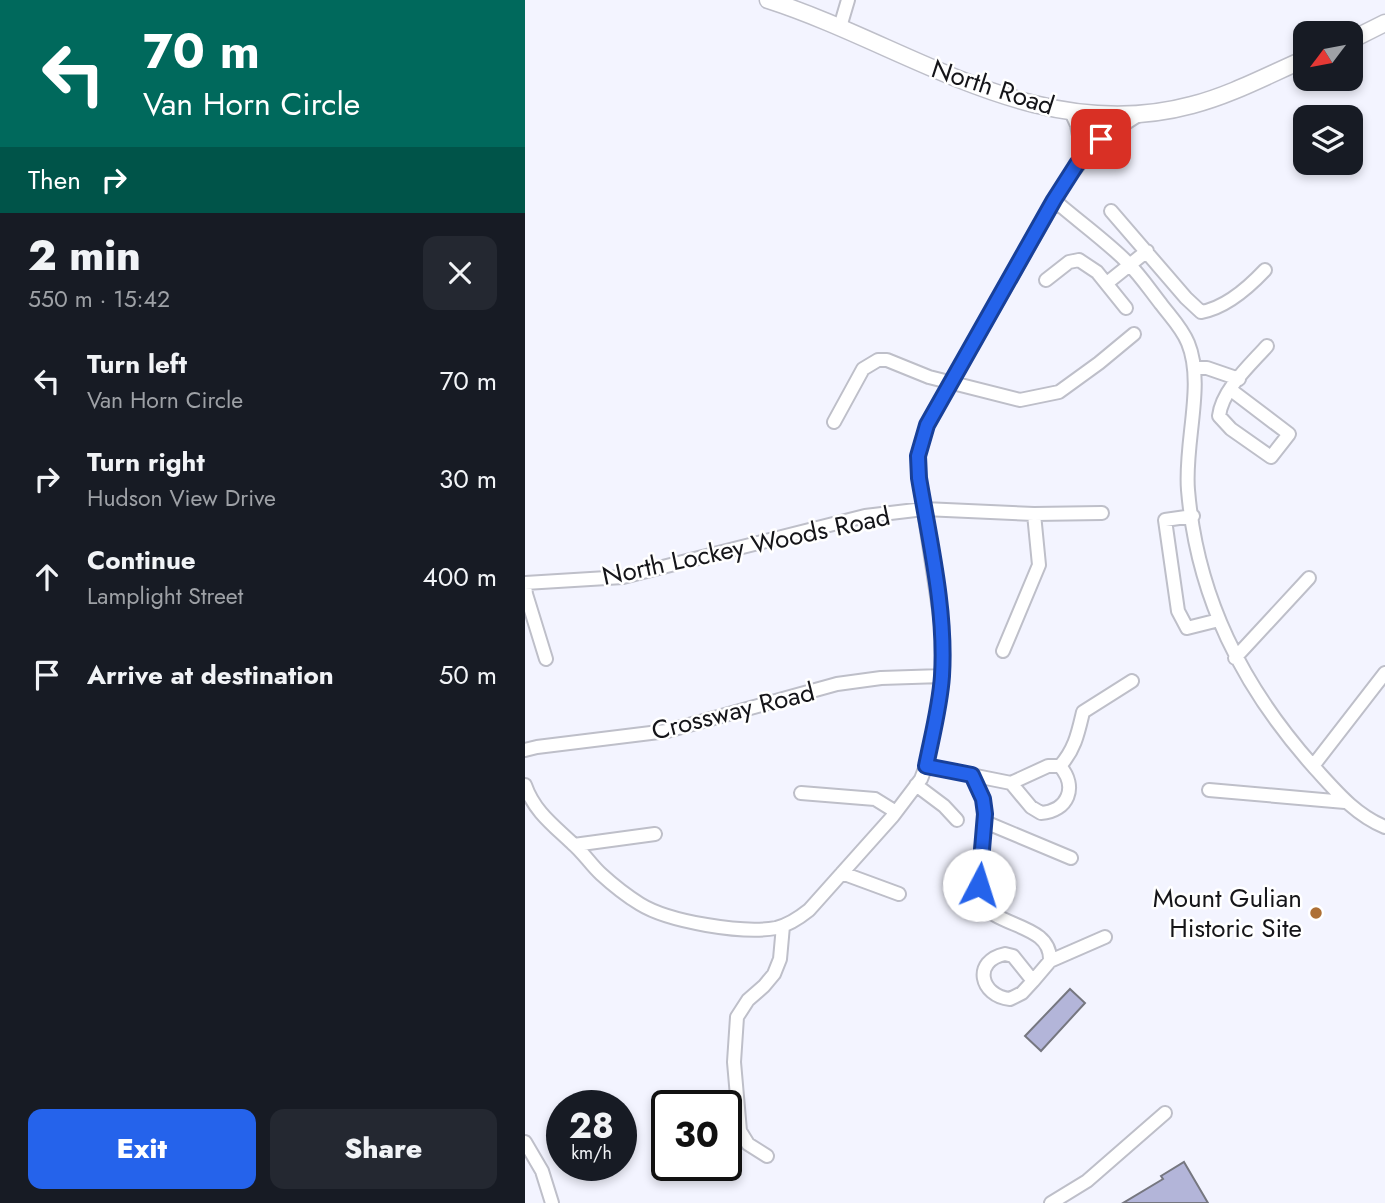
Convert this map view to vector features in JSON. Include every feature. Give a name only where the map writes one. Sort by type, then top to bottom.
[{"type":"main road","name":"North Road","points":[[768,0],[840,27],[982,89],[1018,101],[1071,111],[1143,112],[1193,105],[1293,64]]},
{"type":"main road","points":[[1363,34],[1385,23]]},
{"type":"street","points":[[840,27],[848,0]]},
{"type":"street","points":[[1071,111],[1083,158]]},
{"type":"street","points":[[525,785],[529,796],[552,828],[574,845],[601,875],[640,904],[660,914],[712,925],[753,929],[783,926],[809,910],[896,812],[926,766],[939,707],[942,676],[942,629],[918,456],[927,425],[1054,200],[1083,158],[1108,132],[1143,112]]},
{"type":"street","points":[[1054,200],[1129,264],[1176,322],[1187,340],[1196,381],[1187,456],[1193,516],[1198,546],[1219,620],[1235,657],[1280,727],[1313,766],[1345,802],[1385,827]]},
{"type":"street","points":[[1111,211],[1201,312],[1210,310],[1247,288],[1265,270]]},
{"type":"street","points":[[1107,283],[1147,251]]},
{"type":"street","points":[[1046,280],[1069,262],[1079,260],[1097,272],[1126,308]]},
{"type":"street","points":[[834,422],[863,369],[878,360],[887,360],[929,377],[1020,400],[1059,391],[1134,334]]},
{"type":"street","points":[[1231,390],[1289,434],[1271,457],[1219,416],[1231,390],[1267,346]]},
{"type":"street","points":[[1194,363],[1239,379]]},
{"type":"street","name":"North Lockey Woods Road","points":[[525,584],[623,577],[865,516],[924,509],[1034,514],[1102,513]]},
{"type":"street","points":[[1003,651],[1039,565],[1034,514]]},
{"type":"street","points":[[1193,516],[1165,520],[1178,611],[1187,628],[1219,620]]},
{"type":"street","points":[[1235,657],[1309,578]]},
{"type":"street","points":[[525,584],[546,659]]},
{"type":"street","points":[[1313,766],[1385,673]]},
{"type":"street","name":"Crossway Road","points":[[525,750],[667,731],[837,684],[881,678],[942,676]]},
{"type":"street","points":[[926,766],[1011,783],[1048,766],[1060,766],[1071,754],[1079,736],[1083,712],[1132,681]]},
{"type":"street","points":[[1011,783],[1031,807],[1041,813],[1051,811],[1065,802],[1070,793],[1069,781],[1060,766]]},
{"type":"street","points":[[972,775],[983,799],[985,822],[980,899],[993,914],[1037,934],[1048,949],[1050,961]]},
{"type":"street","points":[[916,785],[944,806],[957,820]]},
{"type":"street","points":[[1209,790],[1345,802]]},
{"type":"street","points":[[801,793],[875,799],[896,812]]},
{"type":"street","points":[[985,822],[1070,858]]},
{"type":"street","points":[[574,845],[655,834]]},
{"type":"street","points":[[842,873],[899,894]]},
{"type":"street","points":[[767,1156],[748,1144],[740,1131],[734,1033],[740,1010],[774,974],[780,959],[783,926]]},
{"type":"street","points":[[1033,981],[1050,961],[1105,937]]},
{"type":"street","points":[[1051,1203],[1087,1181],[1165,1113]]},
{"type":"street","points":[[525,1142],[542,1171],[552,1203]]},
{"type":"building","points":[[1070,989],[1085,1003],[1041,1051],[1025,1036]]},
{"type":"building","points":[[1184,1162],[1208,1203],[1123,1203],[1163,1179],[1161,1176]]},
{"type":"place","name":"Mount Gulian Historic Site","points":[[1316,913]]},
{"type":"route","points":[[979,885],[985,814],[983,799],[972,775],[926,766],[939,707],[942,629],[918,456],[927,425],[1054,200],[1077,164],[1101,139]]}]
